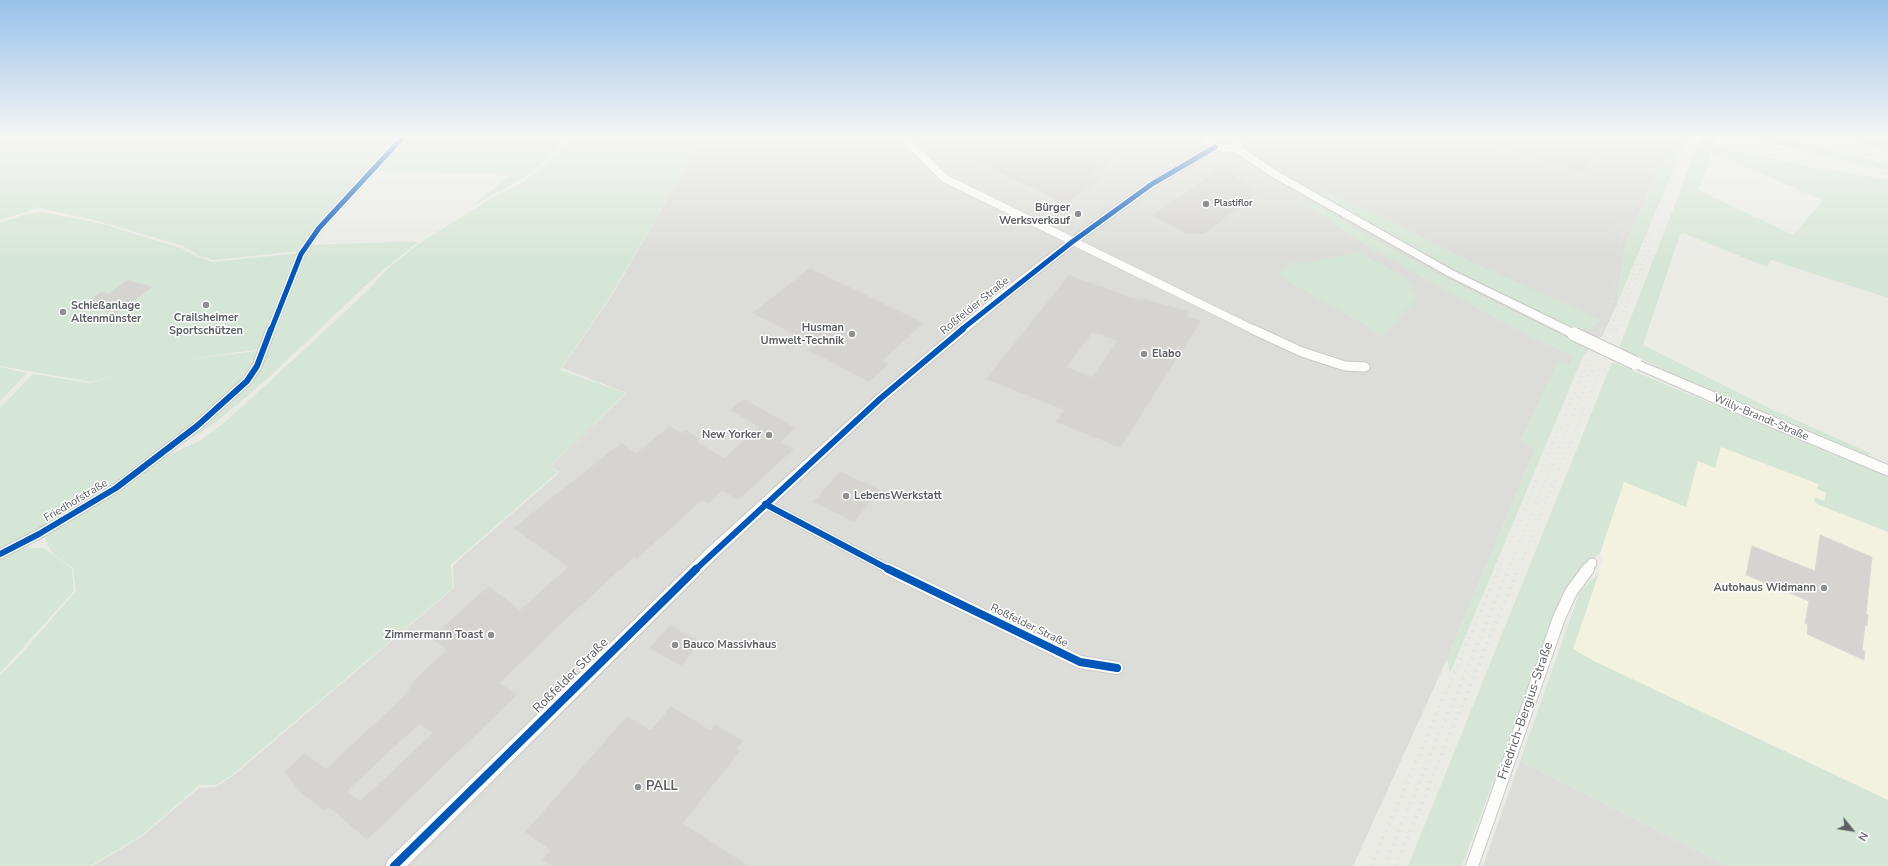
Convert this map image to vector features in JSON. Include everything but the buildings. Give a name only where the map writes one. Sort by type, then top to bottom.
[{"type":"street","name":"Friedhofstraße","points":[[0,554],[87,507],[158,458],[197,426],[247,381],[257,366],[301,254],[319,228],[366,177]]},
{"type":"street","points":[[943,177],[1224,317],[1302,352],[1345,366],[1365,367]]},
{"type":"street","name":"Roßfelder Straße","points":[[394,866],[713,552],[881,398],[1000,298],[1072,242],[1161,177]]},
{"type":"street","name":"Willy-Brandt-Straße","points":[[1281,177],[1450,273],[1574,334],[1734,407],[1888,471]]},
{"type":"street","name":"Roßfelder Straße","points":[[765,504],[876,563],[1080,662],[1117,668]]},
{"type":"street","name":"Friedrich-Bergius-Straße","points":[[1472,866],[1559,618],[1571,592],[1592,563]]},
{"type":"shaded area","points":[[0,177],[364,177],[303,246],[298,248],[301,251],[214,260],[199,256],[183,246],[94,220],[35,207],[30,211],[0,220]]},
{"type":"shaded area","points":[[508,177],[525,177],[524,178],[469,208]]},
{"type":"shaded area","points":[[529,177],[680,177],[610,297],[560,370],[626,393],[550,467],[558,472],[451,565],[453,588],[232,775],[217,785],[200,785],[141,836],[90,866],[0,866],[0,675],[17,659],[76,591],[73,568],[54,555],[48,546],[44,534],[154,462],[201,440],[225,422],[319,336],[368,290],[388,268],[417,245],[488,200],[518,185]]},
{"type":"shaded area","points":[[680,177],[1655,177],[1625,245],[1617,304],[1602,337],[1595,338],[1585,355],[1573,356],[1570,366],[1521,439],[1535,449],[1447,659],[1353,866],[92,866],[141,837],[199,788],[216,787],[234,775],[454,588],[453,565],[560,472],[550,467],[627,393],[562,368],[611,297]]},
{"type":"shaded area","points":[[1655,177],[1670,177],[1617,304],[1625,245]]},
{"type":"shaded area","points":[[1685,177],[1703,177],[1698,190],[1793,235],[1823,200],[1770,177],[1872,177],[1887,180],[1888,178],[1888,298],[1771,260],[1767,267],[1683,233],[1680,235],[1643,345],[1771,409],[1870,453],[1868,458],[1678,377],[1619,348]]},
{"type":"shaded area","points":[[1321,190],[1349,201],[1472,262],[1601,320],[1591,329],[1574,329],[1449,266],[1362,219],[1320,193]]},
{"type":"shaded area","points":[[1308,200],[1379,242],[1476,294],[1587,347],[1450,673],[1447,659],[1535,449],[1521,439],[1557,362],[1570,365],[1573,356],[1539,341],[1478,309],[1365,245],[1303,203]]},
{"type":"shaded area","points":[[43,212],[103,224],[181,248],[212,262],[300,253],[260,349],[184,360],[258,351],[244,380],[223,401],[114,486],[35,531],[0,548],[0,408],[33,374],[90,383],[123,372],[91,382],[0,366],[0,223],[26,214]]},
{"type":"shaded area","points":[[418,242],[376,276],[265,381],[215,423],[197,435],[174,447],[252,378],[308,245]]},
{"type":"shaded area","points":[[1358,252],[1405,277],[1417,299],[1382,335],[1277,275],[1292,262],[1301,264]]},
{"type":"shaded area","points":[[1612,362],[1836,456],[1888,476],[1888,532],[1817,504],[1814,501],[1814,497],[1824,501],[1826,493],[1817,489],[1818,484],[1721,447],[1715,468],[1698,461],[1686,507],[1624,482],[1600,553],[1581,570],[1559,605],[1462,866],[1408,866]]},
{"type":"shaded area","points":[[0,367],[27,373],[0,401]]},
{"type":"shaded area","points":[[1721,447],[1818,484],[1826,493],[1825,501],[1817,504],[1888,532],[1888,800],[1596,662],[1573,649],[1603,560],[1600,553],[1624,482],[1698,461]]},
{"type":"shaded area","points":[[11,548],[43,548],[72,568],[74,591],[0,673],[0,554]]},
{"type":"shaded area","points":[[1599,573],[1573,649],[1596,662],[1888,800],[1888,866],[1727,866],[1520,761],[1580,591]]},
{"type":"shaded area","points":[[1520,761],[1727,866],[1483,866]]},
{"type":"railway","points":[[1601,330],[1614,291],[1623,231],[1646,177]]},
{"type":"railway","points":[[1609,330],[1673,177]]},
{"type":"railway","points":[[1609,245],[1616,231],[1624,222]]},
{"type":"railway","points":[[1616,330],[1650,248]]},
{"type":"railway","points":[[1498,570],[1602,329]]},
{"type":"railway","points":[[1508,570],[1609,329]]},
{"type":"railway","points":[[1518,570],[1617,329]]},
{"type":"railway","points":[[1371,866],[1499,569]]},
{"type":"railway","points":[[1384,866],[1509,569]]},
{"type":"railway","points":[[1396,866],[1518,569]]},
{"type":"cycle path","points":[[0,554],[39,534],[116,488],[197,426],[247,381],[257,366],[301,254],[319,228],[366,177]]},
{"type":"cycle path","points":[[394,866],[713,552],[881,398],[1000,298],[1072,242],[1163,177]]},
{"type":"cycle path","points":[[765,504],[876,563],[1080,662],[1117,668]]},
{"type":"place","name":"Plastiflor","points":[[1206,204]]},
{"type":"place","name":"Bürger Werksverkauf","points":[[1078,214]]},
{"type":"place","name":"Crailsheimer Sportschützen","points":[[206,305]]},
{"type":"place","name":"Schießanlage Altenmünster","points":[[63,312]]},
{"type":"place","name":"Husman Umwelt-Technik","points":[[852,334]]},
{"type":"place","name":"Elabo","points":[[1144,354]]},
{"type":"place","name":"New Yorker","points":[[769,435]]},
{"type":"place","name":"LebensWerkstatt","points":[[846,496]]},
{"type":"place","name":"Autohaus Widmann","points":[[1824,588]]},
{"type":"place","name":"Zimmermann Toast","points":[[491,635]]},
{"type":"place","name":"Bauco Massivhaus","points":[[675,645]]},
{"type":"place","name":"PALL","points":[[638,787]]}]
